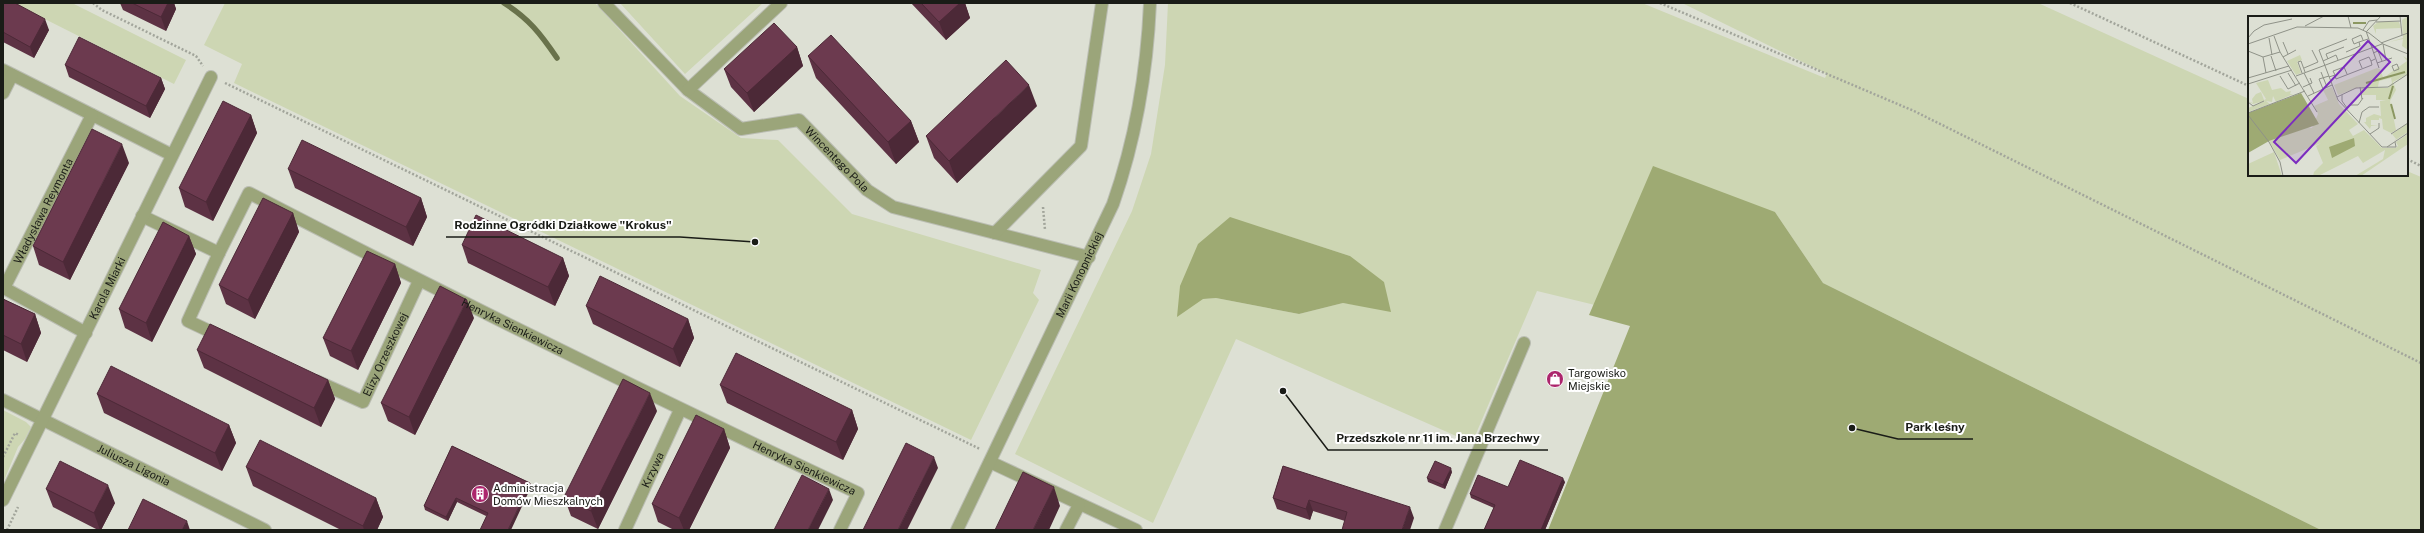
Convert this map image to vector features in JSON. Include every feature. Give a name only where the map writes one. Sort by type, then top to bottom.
[{"type":"street","name":"Wincentego Pola","points":[[604,3],[688,90],[741,129],[799,120],[867,190],[894,207],[1089,257]]},
{"type":"street","points":[[688,90],[781,3]]},
{"type":"street","points":[[995,233],[1081,146],[1102,3]]},
{"type":"street","name":"Marii Konopnickiej","points":[[957,530],[1089,257],[1113,204],[1136,128],[1146,65],[1150,3]]},
{"type":"street","points":[[3,93],[7,73],[172,155]]},
{"type":"street","name":"Karola Miarki","points":[[3,500],[44,420],[211,77]]},
{"type":"street","name":"Władysława Reymonta","points":[[86,333],[4,288],[92,115]]},
{"type":"street","name":"Henryka Sienkiewicza","points":[[219,253],[249,193],[419,281],[680,410],[858,493],[840,530]]},
{"type":"street","points":[[142,216],[219,253],[188,321],[236,344]]},
{"type":"street","name":"Elizy Orzeszkowej","points":[[306,376],[363,402],[419,281]]},
{"type":"street","points":[[1445,530],[1524,343]]},
{"type":"street","name":"Juliusza Ligonia","points":[[3,400],[265,530]]},
{"type":"street","name":"Krzywa","points":[[625,530],[680,410]]},
{"type":"street","points":[[990,462],[1079,505],[1136,530]]},
{"type":"street","points":[[1066,530],[1079,505]]},
{"type":"path","points":[[93,3],[102,10],[196,56],[211,77],[980,450]]},
{"type":"path","points":[[1660,3],[1914,111],[2421,362]]},
{"type":"path","points":[[2070,3],[2248,86]]},
{"type":"path","points":[[2408,160],[2421,166]]},
{"type":"path","points":[[1041,187],[1046,234]]},
{"type":"path","points":[[3,457],[15,433],[24,437]]},
{"type":"green space","points":[[13,3],[72,3],[186,60],[174,84]]},
{"type":"green space","points":[[225,3],[595,3],[680,96],[741,138],[778,140],[852,214],[1041,270],[1033,293],[1039,300],[971,440],[234,83],[242,64],[204,45]]},
{"type":"green space","points":[[620,3],[763,3],[685,74]]},
{"type":"green space","points":[[1168,3],[1642,3],[1825,78],[1827,74],[1682,3],[2038,3],[2248,99],[2248,176],[2408,176],[2408,171],[2421,177],[2421,530],[2321,530],[1823,283],[1775,212],[1595,305],[1537,291],[1472,443],[1236,339],[1153,523],[1015,454],[1132,211],[1151,154],[1165,65]],"holes":[[[1269,230],[1350,256],[1363,306],[1343,303],[1299,314],[1216,298],[1200,299]]]},
{"type":"green space","points":[[1653,166],[1775,212],[1823,283],[2321,530],[1548,530],[1630,326],[1589,315]]},
{"type":"green space","points":[[1230,217],[1350,256],[1384,282],[1391,312],[1343,303],[1299,314],[1216,298],[1203,299],[1177,317],[1180,286],[1198,244]]},
{"type":"green space","points":[[3,410],[26,422],[31,427],[25,439],[18,447],[3,483]]},
{"type":"building","points":[[3,3],[15,3],[45,19],[30,47],[3,32]]},
{"type":"building","points":[[132,3],[168,3],[161,17]]},
{"type":"building","points":[[921,3],[960,3],[939,22]]},
{"type":"building","points":[[774,23],[797,47],[747,93],[724,69]]},
{"type":"building","points":[[831,35],[911,121],[888,142],[808,56]]},
{"type":"building","points":[[79,37],[161,78],[146,106],[65,65]]},
{"type":"building","points":[[1006,60],[1029,85],[949,161],[926,136]]},
{"type":"building","points":[[223,101],[251,115],[206,202],[179,188]]},
{"type":"building","points":[[92,129],[122,144],[63,262],[33,246]]},
{"type":"building","points":[[302,140],[421,198],[406,227],[288,169]]},
{"type":"building","points":[[263,198],[293,213],[248,300],[219,285]]},
{"type":"building","points":[[476,215],[563,258],[548,287],[462,245]]},
{"type":"building","points":[[163,222],[189,236],[146,323],[119,309]]},
{"type":"building","points":[[367,251],[395,264],[351,351],[323,338]]},
{"type":"building","points":[[600,276],[688,319],[673,349],[586,306]]},
{"type":"building","points":[[440,286],[467,300],[409,417],[381,403]]},
{"type":"building","points":[[3,299],[35,314],[21,344],[3,335]]},
{"type":"building","points":[[210,324],[328,380],[314,408],[197,350]]},
{"type":"building","points":[[736,353],[852,410],[836,442],[720,385]]},
{"type":"building","points":[[111,366],[229,425],[215,453],[97,394]]},
{"type":"building","points":[[623,379],[650,393],[591,511],[564,497]]},
{"type":"building","points":[[696,415],[724,429],[679,518],[652,504]]},
{"type":"building","points":[[260,440],[376,498],[363,526],[246,467]]},
{"type":"building","points":[[906,443],[934,457],[898,530],[863,530]]},
{"type":"building","name":"Administracja Domów Mieszkalnych","points":[[452,446],[530,483],[508,530],[480,530],[488,513],[456,498],[446,517],[424,506]]},
{"type":"building","points":[[1520,460],[1563,478],[1541,530],[1484,530],[1495,505],[1470,494],[1478,475],[1508,487]]},
{"type":"building","points":[[60,461],[108,485],[94,513],[46,489]]},
{"type":"building","points":[[1435,461],[1451,468],[1443,485],[1427,478]]},
{"type":"building","points":[[1283,466],[1410,507],[1402,530],[1342,530],[1347,512],[1309,500],[1306,509],[1273,498]]},
{"type":"building","points":[[1023,472],[1054,487],[1033,530],[995,530]]},
{"type":"building","points":[[802,475],[829,489],[808,530],[774,530]]},
{"type":"building","points":[[143,499],[187,521],[182,530],[128,530]]},
{"type":"waterway","points":[[504,3],[534,27],[557,58]]},
{"type":"place","name":"Rodzinne Ogródki Działkowe \"Krokus\"","points":[[755,242]]},
{"type":"place","name":"Targowisko Miejskie","points":[[1555,379]]},
{"type":"place","name":"Przedszkole nr 11 im. Jana Brzechwy","points":[[1283,391]]},
{"type":"place","name":"Park leśny","points":[[1852,428]]},
{"type":"place","name":"Administracja Domów Mieszkalnych","points":[[480,494]]}]
